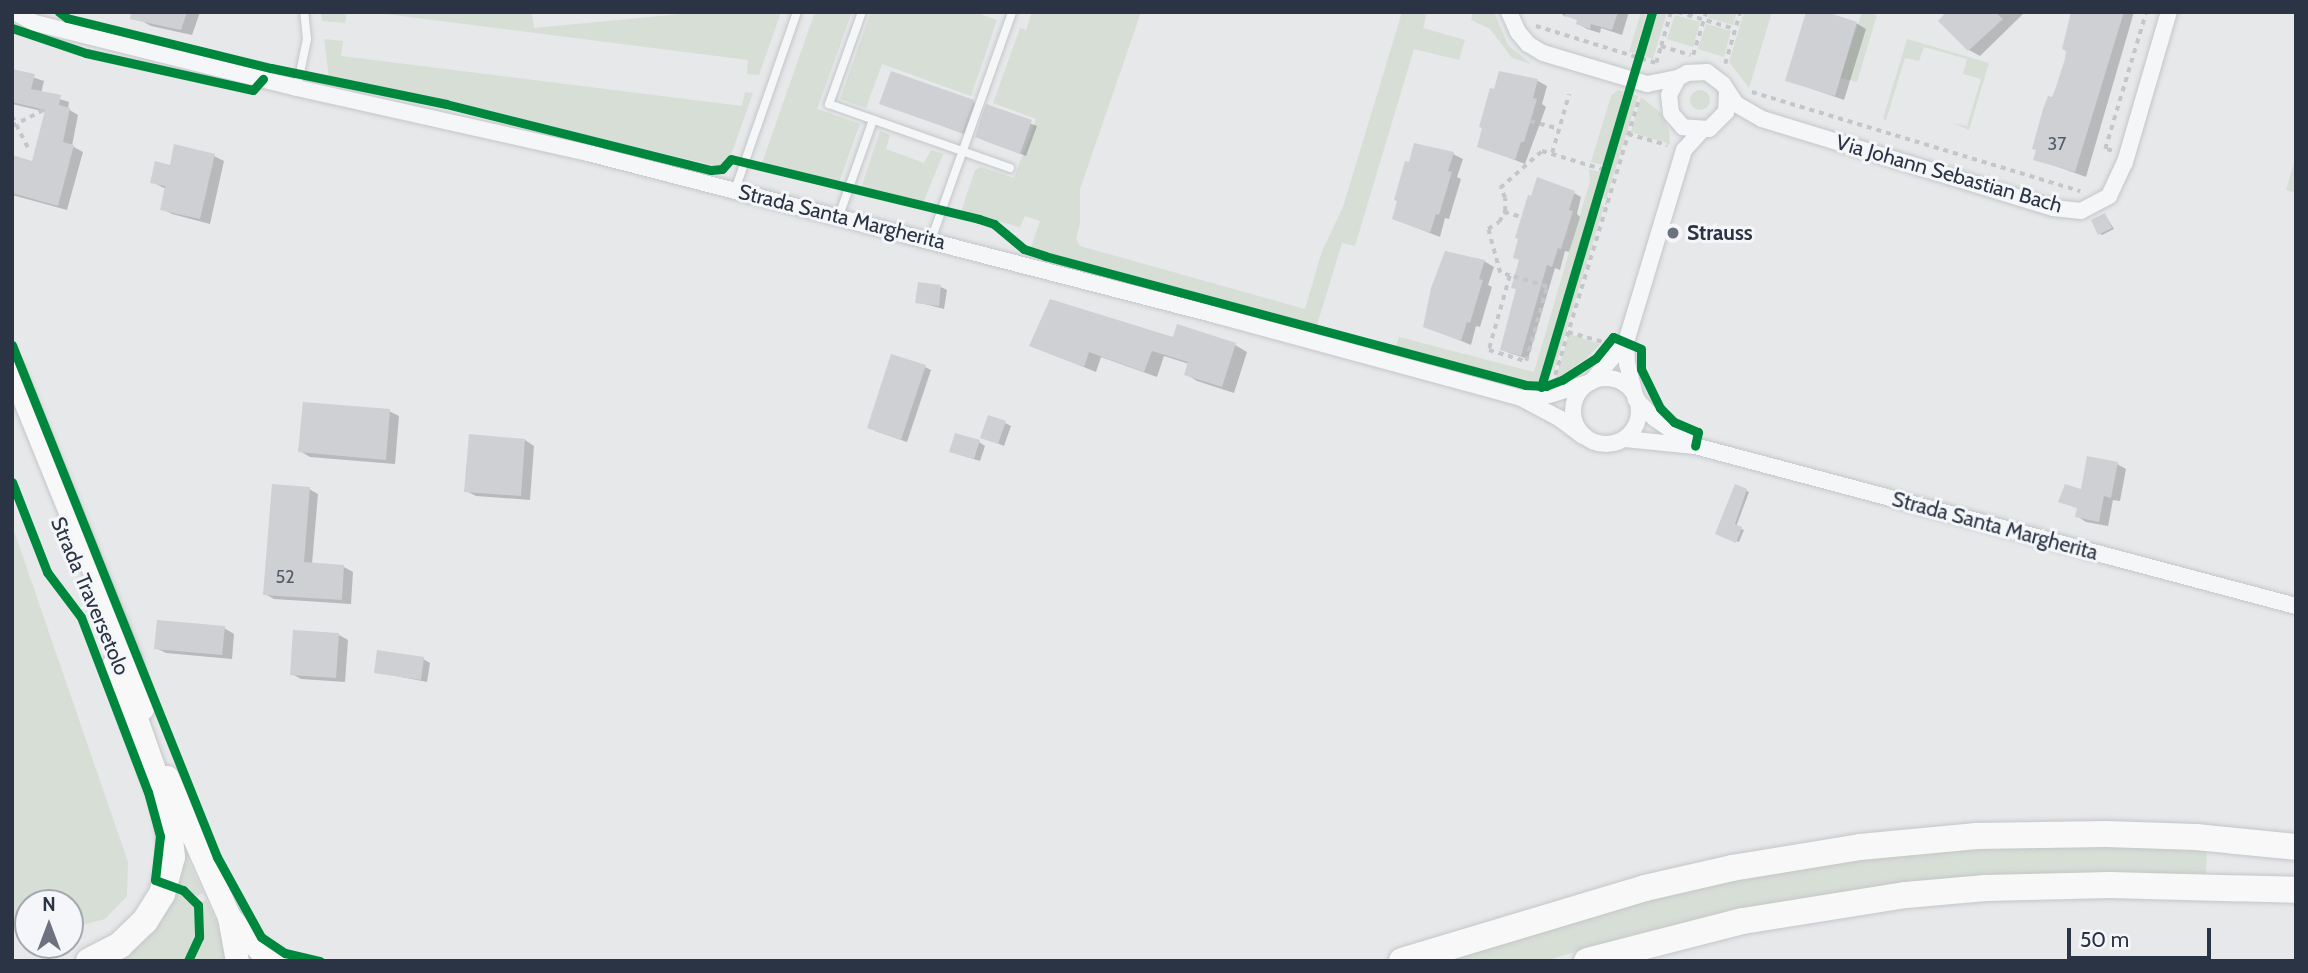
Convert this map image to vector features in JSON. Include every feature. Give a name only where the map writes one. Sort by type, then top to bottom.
[{"type":"highway","points":[[89,961],[120,945],[145,921],[162,894],[172,857],[167,810],[131,718],[116,665]]},
{"type":"highway","points":[[1402,961],[1645,888],[1732,868],[1860,847],[1963,837],[2106,834],[2196,837],[2296,847]]},
{"type":"highway","points":[[1587,961],[1743,921],[1906,895],[1986,888],[2110,885],[2296,890]]},
{"type":"main road","name":"Strada Traversetolo","points":[[12,369],[130,660],[141,706],[164,769],[229,917]]},
{"type":"main road","name":"Strada Traversetolo","points":[[12,405],[116,665],[141,706]]},
{"type":"main road","points":[[229,917],[237,961]]},
{"type":"main road","points":[[229,917],[253,943],[277,961]]},
{"type":"street","name":"Strada Santa Margherita","points":[[14,12],[297,88],[839,216],[1521,398],[1559,418],[1584,436],[1604,444],[1625,439],[1695,446],[2296,606]]},
{"type":"street","points":[[1509,12],[1518,32],[1528,44],[1544,53],[1636,85],[1668,104],[1676,121],[1676,148],[1620,340],[1591,382],[1576,397],[1573,407],[1573,418],[1584,436]]},
{"type":"street","name":"Via Johann Sebastian Bach","points":[[1727,93],[1737,104],[1762,119],[2053,208],[2081,211],[2109,196],[2125,162],[2169,12]]},
{"type":"street","points":[[1636,85],[1678,78],[1687,73],[1707,72],[1716,76],[1727,93],[1728,103],[1722,120],[1676,148]]},
{"type":"street","points":[[1668,104],[1672,86],[1678,78]]},
{"type":"street","name":"Via Johann Sebastian Bach","points":[[1722,120],[1762,119]]},
{"type":"street","points":[[1676,121],[1684,127],[1700,131]]},
{"type":"street","points":[[1620,340],[1636,399],[1638,421],[1625,439]]},
{"type":"street","name":"Strada Santa Margherita","points":[[1521,398],[1549,396],[1591,382],[1611,379],[1622,382],[1655,419],[1695,446]]},
{"type":"lane","points":[[297,88],[307,39],[304,12]]},
{"type":"lane","points":[[735,190],[797,12]]},
{"type":"lane","points":[[862,12],[829,104],[1010,168]]},
{"type":"lane","points":[[931,240],[1012,12]]},
{"type":"lane","points":[[839,216],[873,120]]},
{"type":"path","points":[[1526,23],[1656,63],[1671,12]]},
{"type":"path","points":[[1678,12],[1735,29]]},
{"type":"path","points":[[1693,55],[1706,12]]},
{"type":"path","points":[[1725,65],[1740,12]]},
{"type":"path","points":[[2114,152],[2105,149],[2146,12]]},
{"type":"path","points":[[1549,377],[1568,332],[1640,95],[1636,85],[1638,58],[1642,46]]},
{"type":"path","points":[[1661,46],[1704,58]]},
{"type":"path","points":[[1714,62],[1731,69]]},
{"type":"path","points":[[1746,90],[2087,192]]},
{"type":"path","points":[[1552,154],[1569,94]]},
{"type":"path","points":[[14,125],[45,109]]},
{"type":"path","points":[[12,116],[14,125],[29,150]]},
{"type":"path","points":[[1530,121],[1559,129]]},
{"type":"path","points":[[1628,134],[1676,148]]},
{"type":"path","points":[[1510,276],[1489,350],[1526,361],[1547,287],[1500,273],[1488,229],[1499,222],[1504,212],[1505,198],[1500,188],[1542,151],[1605,170]]},
{"type":"path","points":[[1602,180],[1609,157]]},
{"type":"path","points":[[1549,377],[1598,195],[1607,203]]},
{"type":"path","points":[[1504,212],[1521,218]]},
{"type":"path","points":[[1568,332],[1602,342],[1607,337],[1620,340]]},
{"type":"path","points":[[1603,352],[1620,340]]},
{"type":"path","points":[[1549,377],[1569,375]]},
{"type":"shaded area","points":[[321,12],[347,12],[345,23],[322,21]]},
{"type":"shaded area","points":[[370,12],[532,12],[534,28],[702,12],[781,12],[759,75],[747,74],[748,60]]},
{"type":"shaded area","points":[[815,12],[852,12],[817,109],[860,124],[839,182],[762,163]]},
{"type":"shaded area","points":[[871,12],[974,12],[997,20],[971,96],[882,64],[866,108],[840,99]]},
{"type":"shaded area","points":[[1032,12],[1141,12],[1080,189],[1080,223],[1076,238],[1080,246],[1305,309],[1322,251],[1343,207],[1402,12],[1427,12],[1423,28],[1465,40],[1459,60],[1414,49],[1355,246],[1342,243],[1317,325],[1031,248],[1040,221],[1025,216],[1020,227],[961,212],[975,170],[981,167],[1014,178],[1036,119],[993,103],[1020,28],[1026,30]]},
{"type":"shaded area","points":[[1473,12],[1494,12],[1508,45],[1531,64],[1512,58],[1490,29],[1471,20]]},
{"type":"shaded area","points":[[1641,12],[1647,12],[1635,53],[1629,52]]},
{"type":"shaded area","points":[[1657,12],[1667,12],[1653,59],[1644,56]]},
{"type":"shaded area","points":[[1709,12],[1737,12],[1733,25],[1708,18]]},
{"type":"shaded area","points":[[1744,12],[1772,12],[1749,88],[1729,62]]},
{"type":"shaded area","points":[[1862,12],[1877,15],[1857,82],[1840,78]]},
{"type":"shaded area","points":[[1675,15],[1700,22],[1693,47],[1667,39]]},
{"type":"shaded area","points":[[1706,24],[1731,31],[1724,57],[1698,49]]},
{"type":"shaded area","points":[[324,39],[343,41],[341,56],[742,106],[745,92],[753,93],[732,152],[723,164],[716,166],[446,101],[329,77]]},
{"type":"shaded area","points":[[1907,39],[1989,63],[1969,130],[1953,123],[1967,126],[1981,79],[1963,74],[1967,59],[1924,47],[1919,61],[1905,58],[1886,120],[1883,119]]},
{"type":"shaded area","points":[[1618,90],[1624,92],[1603,165],[1591,162],[1611,96]]},
{"type":"shaded area","points":[[1700,90],[1707,93],[1710,100],[1707,107],[1700,110],[1693,107],[1690,100],[1693,93]]},
{"type":"shaded area","points":[[1632,94],[1638,96],[1606,199],[1601,198]]},
{"type":"shaded area","points":[[1641,97],[1661,113],[1669,130],[1670,144],[1631,132]]},
{"type":"shaded area","points":[[880,131],[890,135],[886,149],[924,163],[931,150],[943,154],[923,203],[861,188]]},
{"type":"shaded area","points":[[2296,156],[2296,193],[2286,190]]},
{"type":"shaded area","points":[[1589,169],[1601,172],[1538,383],[1396,347],[1399,337],[1534,372],[1590,181]]},
{"type":"shaded area","points":[[1599,204],[1604,206],[1554,370],[1550,369]]},
{"type":"shaded area","points":[[1569,334],[1600,344],[1587,358],[1555,380]]},
{"type":"shaded area","points":[[12,525],[128,862],[127,896],[105,919],[84,924],[84,889],[14,889],[12,931]]},
{"type":"shaded area","points":[[2032,845],[2207,849],[2206,874],[2129,873],[1907,883],[1746,908],[1627,936],[1545,961],[1438,961],[1599,911],[1743,877],[1869,857]]},
{"type":"shaded area","points":[[184,851],[203,893],[197,896],[177,884]]},
{"type":"shaded area","points":[[175,891],[187,896],[197,910],[196,933],[184,961],[118,961]]},
{"type":"shaded area","points":[[206,900],[227,943],[229,961],[192,961],[203,935],[201,902]]},
{"type":"building","points":[[131,12],[187,12],[181,30],[130,19]]},
{"type":"building","points":[[1565,12],[1618,12],[1612,30],[1591,24],[1590,29],[1576,24],[1577,20],[1565,16]]},
{"type":"building","points":[[1806,12],[1826,12],[1857,22],[1835,96],[1785,81]]},
{"type":"building","points":[[1946,12],[1995,12],[2003,19],[1968,51],[1938,21]]},
{"type":"building","points":[[2071,12],[2124,12],[2075,172],[2033,160],[2036,150],[2032,149],[2043,109],[2048,96],[2052,97],[2065,59],[2066,51],[2062,49]]},
{"type":"building","points":[[12,69],[35,74],[31,89],[61,95],[59,105],[70,108],[63,142],[74,145],[58,206],[12,193],[12,155],[32,161],[45,110],[12,102]]},
{"type":"building","points":[[891,71],[974,100],[962,133],[879,104]]},
{"type":"building","points":[[1499,71],[1538,79],[1533,98],[1537,99],[1524,142],[1521,142],[1515,160],[1477,147],[1482,128],[1479,127],[1490,88],[1494,89]]},
{"type":"building","points":[[986,104],[1032,120],[1020,154],[975,137]]},
{"type":"building","points":[[1414,143],[1454,152],[1448,171],[1452,172],[1439,215],[1436,214],[1430,233],[1392,219],[1397,201],[1394,200],[1405,161],[1409,162]]},
{"type":"building","points":[[174,144],[215,154],[200,219],[160,210],[165,186],[150,183],[155,161],[170,165]]},
{"type":"building","points":[[1537,177],[1575,191],[1569,210],[1573,211],[1561,249],[1558,248],[1552,267],[1547,265],[1521,356],[1500,350],[1516,289],[1511,288],[1519,260],[1513,258],[1518,239],[1515,238],[1528,195],[1531,196]]},
{"type":"building","points":[[2105,213],[2112,228],[2098,235],[2091,220]]},
{"type":"building","points":[[1445,251],[1485,260],[1479,279],[1483,280],[1470,323],[1467,322],[1461,341],[1423,327],[1431,288]]},
{"type":"building","points":[[918,282],[941,285],[939,306],[915,303]]},
{"type":"building","points":[[1050,299],[1173,337],[1177,324],[1236,343],[1222,387],[1184,375],[1188,362],[1152,351],[1144,372],[1089,352],[1084,367],[1029,346]]},
{"type":"building","points":[[891,354],[926,365],[901,440],[867,428]]},
{"type":"building","points":[[303,402],[390,409],[386,460],[298,452]]},
{"type":"building","points":[[988,415],[1006,421],[998,444],[980,438]]},
{"type":"building","points":[[955,433],[980,440],[974,459],[949,452]]},
{"type":"building","points":[[469,434],[525,439],[521,496],[464,492]]},
{"type":"building","points":[[2087,456],[2118,462],[2111,498],[2104,496],[2099,522],[2075,517],[2077,508],[2058,502],[2065,484],[2081,489]]},
{"type":"building","points":[[272,484],[310,487],[304,562],[344,565],[342,600],[263,595]]},
{"type":"building","points":[[1735,484],[1747,489],[1735,524],[1742,527],[1736,543],[1715,534]]},
{"type":"building","points":[[157,620],[225,626],[222,655],[154,649]]},
{"type":"building","points":[[293,630],[339,633],[336,678],[290,675]]},
{"type":"building","points":[[377,650],[424,657],[421,680],[374,673]]},
{"type":"cycle path","points":[[59,12],[67,18],[271,68],[446,104],[711,170],[722,169],[731,159],[979,219],[994,224],[1024,249],[1045,256],[1525,385],[1546,386],[1562,380],[1596,358],[1613,337],[1641,349],[1641,369],[1660,408],[1674,422],[1698,432],[1695,446]]},
{"type":"cycle path","points":[[1541,387],[1652,12]]},
{"type":"cycle path","points":[[12,28],[86,53],[253,90],[263,79]]},
{"type":"cycle path","points":[[12,345],[217,857],[261,937],[285,953],[320,961]]},
{"type":"cycle path","points":[[12,482],[47,572],[81,617],[148,792],[160,836],[155,880],[183,890],[198,905],[199,937],[188,961]]},
{"type":"place","name":"Strauss","points":[[1673,233]]}]
